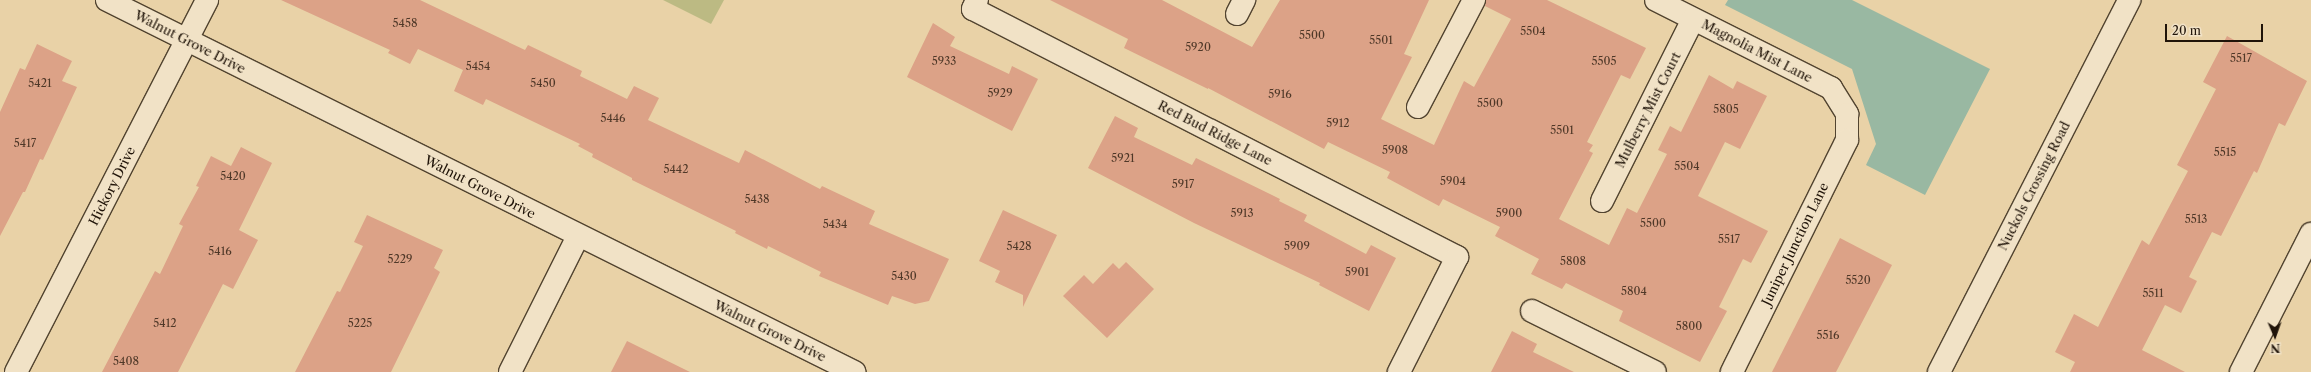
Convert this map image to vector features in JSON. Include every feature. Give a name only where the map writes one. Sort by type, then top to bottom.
[{"type":"street","name":"Walnut Grove Drive","points":[[106,0],[854,372]]},
{"type":"street","name":"Hickory Drive","points":[[16,372],[207,0]]},
{"type":"street","points":[[1418,107],[1474,0]]},
{"type":"street","name":"Magnolia Mist Lane","points":[[1656,0],[1831,88],[1848,114]]},
{"type":"street","name":"Nuckols Crossing Road","points":[[1939,372],[2129,0]]},
{"type":"street","name":"Red Bud Ridge Lane","points":[[975,4],[1457,257],[1399,372]]},
{"type":"street","name":"Mulberry Mist Court","points":[[1602,201],[1694,19]]},
{"type":"street","name":"Juniper Junction Lane","points":[[1732,372],[1847,140],[1848,114]]},
{"type":"street","points":[[2241,372],[2311,234]]},
{"type":"street","points":[[510,372],[578,236]]},
{"type":"street","points":[[1532,311],[1655,372]]},
{"type":"shaded area","points":[[663,0],[724,0],[711,24]]},
{"type":"shaded area","points":[[1728,0],[1852,0],[1990,69],[1925,195],[1866,165],[1876,144],[1852,69],[1725,5]]},
{"type":"building","points":[[281,0],[420,0],[525,50],[528,45],[582,71],[580,76],[627,99],[634,86],[659,98],[648,120],[739,163],[745,150],[820,189],[822,186],[875,211],[869,224],[949,259],[929,301],[915,304],[892,296],[888,305],[819,276],[821,272],[768,246],[767,249],[735,233],[736,231],[632,180],[632,178],[592,157],[593,154],[578,146],[580,144],[486,99],[483,105],[454,91],[463,70],[418,49],[410,64],[388,53],[390,50]]},
{"type":"building","points":[[1050,0],[1162,0],[1252,47],[1280,0],[1429,0],[1404,54],[1412,57],[1381,119],[1434,145],[1464,81],[1474,87],[1511,19],[1485,6],[1486,0],[1547,0],[1646,48],[1630,79],[1621,75],[1587,142],[1593,145],[1589,151],[1593,153],[1559,219],[1609,245],[1627,208],[1637,213],[1667,154],[1658,150],[1670,126],[1681,132],[1709,75],[1733,89],[1737,81],[1767,96],[1740,149],[1725,142],[1698,196],[1768,231],[1751,263],[1743,259],[1719,307],[1727,311],[1700,362],[1619,321],[1623,311],[1566,283],[1562,289],[1531,274],[1539,259],[1495,236],[1500,227],[1443,199],[1439,206],[1387,178],[1390,172],[1328,142],[1324,149],[1208,88],[1124,48],[1128,39]]},
{"type":"building","points":[[933,23],[955,37],[950,46],[1009,74],[1012,66],[1038,79],[1012,131],[907,77]]},
{"type":"building","points":[[2227,36],[2307,81],[2285,126],[2279,123],[2257,173],[2254,171],[2221,236],[2212,232],[2189,277],[2197,281],[2181,313],[2165,305],[2142,350],[2185,372],[2070,372],[2075,362],[2055,352],[2074,314],[2098,327],[2142,240],[2149,245],[2188,171],[2177,165],[2216,89],[2203,82]]},
{"type":"building","points":[[37,44],[72,61],[62,81],[77,87],[43,160],[40,159],[25,192],[23,192],[0,236],[0,112],[20,68],[25,70]]},
{"type":"building","points":[[1115,116],[1138,128],[1134,137],[1192,165],[1196,158],[1280,199],[1279,201],[1307,215],[1304,221],[1366,254],[1371,245],[1396,258],[1369,311],[1319,285],[1320,283],[1194,223],[1088,168]]},
{"type":"building","points":[[241,147],[272,163],[239,230],[258,240],[233,289],[223,284],[178,372],[102,372],[155,271],[160,274],[183,226],[179,224],[199,187],[196,186],[211,156],[231,166]]},
{"type":"building","points":[[1003,210],[1057,235],[1023,307],[1023,295],[995,282],[1000,271],[979,261]]},
{"type":"building","points":[[367,215],[443,250],[434,268],[440,272],[391,372],[295,372],[337,291],[340,292],[363,246],[354,242]]},
{"type":"building","points":[[1840,238],[1892,265],[1836,372],[1772,372]]},
{"type":"building","points":[[1126,262],[1154,289],[1107,338],[1063,296],[1084,275],[1093,284],[1113,263],[1119,269]]},
{"type":"building","points":[[1512,331],[1537,344],[1533,352],[1574,372],[1491,372]]},
{"type":"building","points":[[627,341],[690,372],[611,372]]}]
